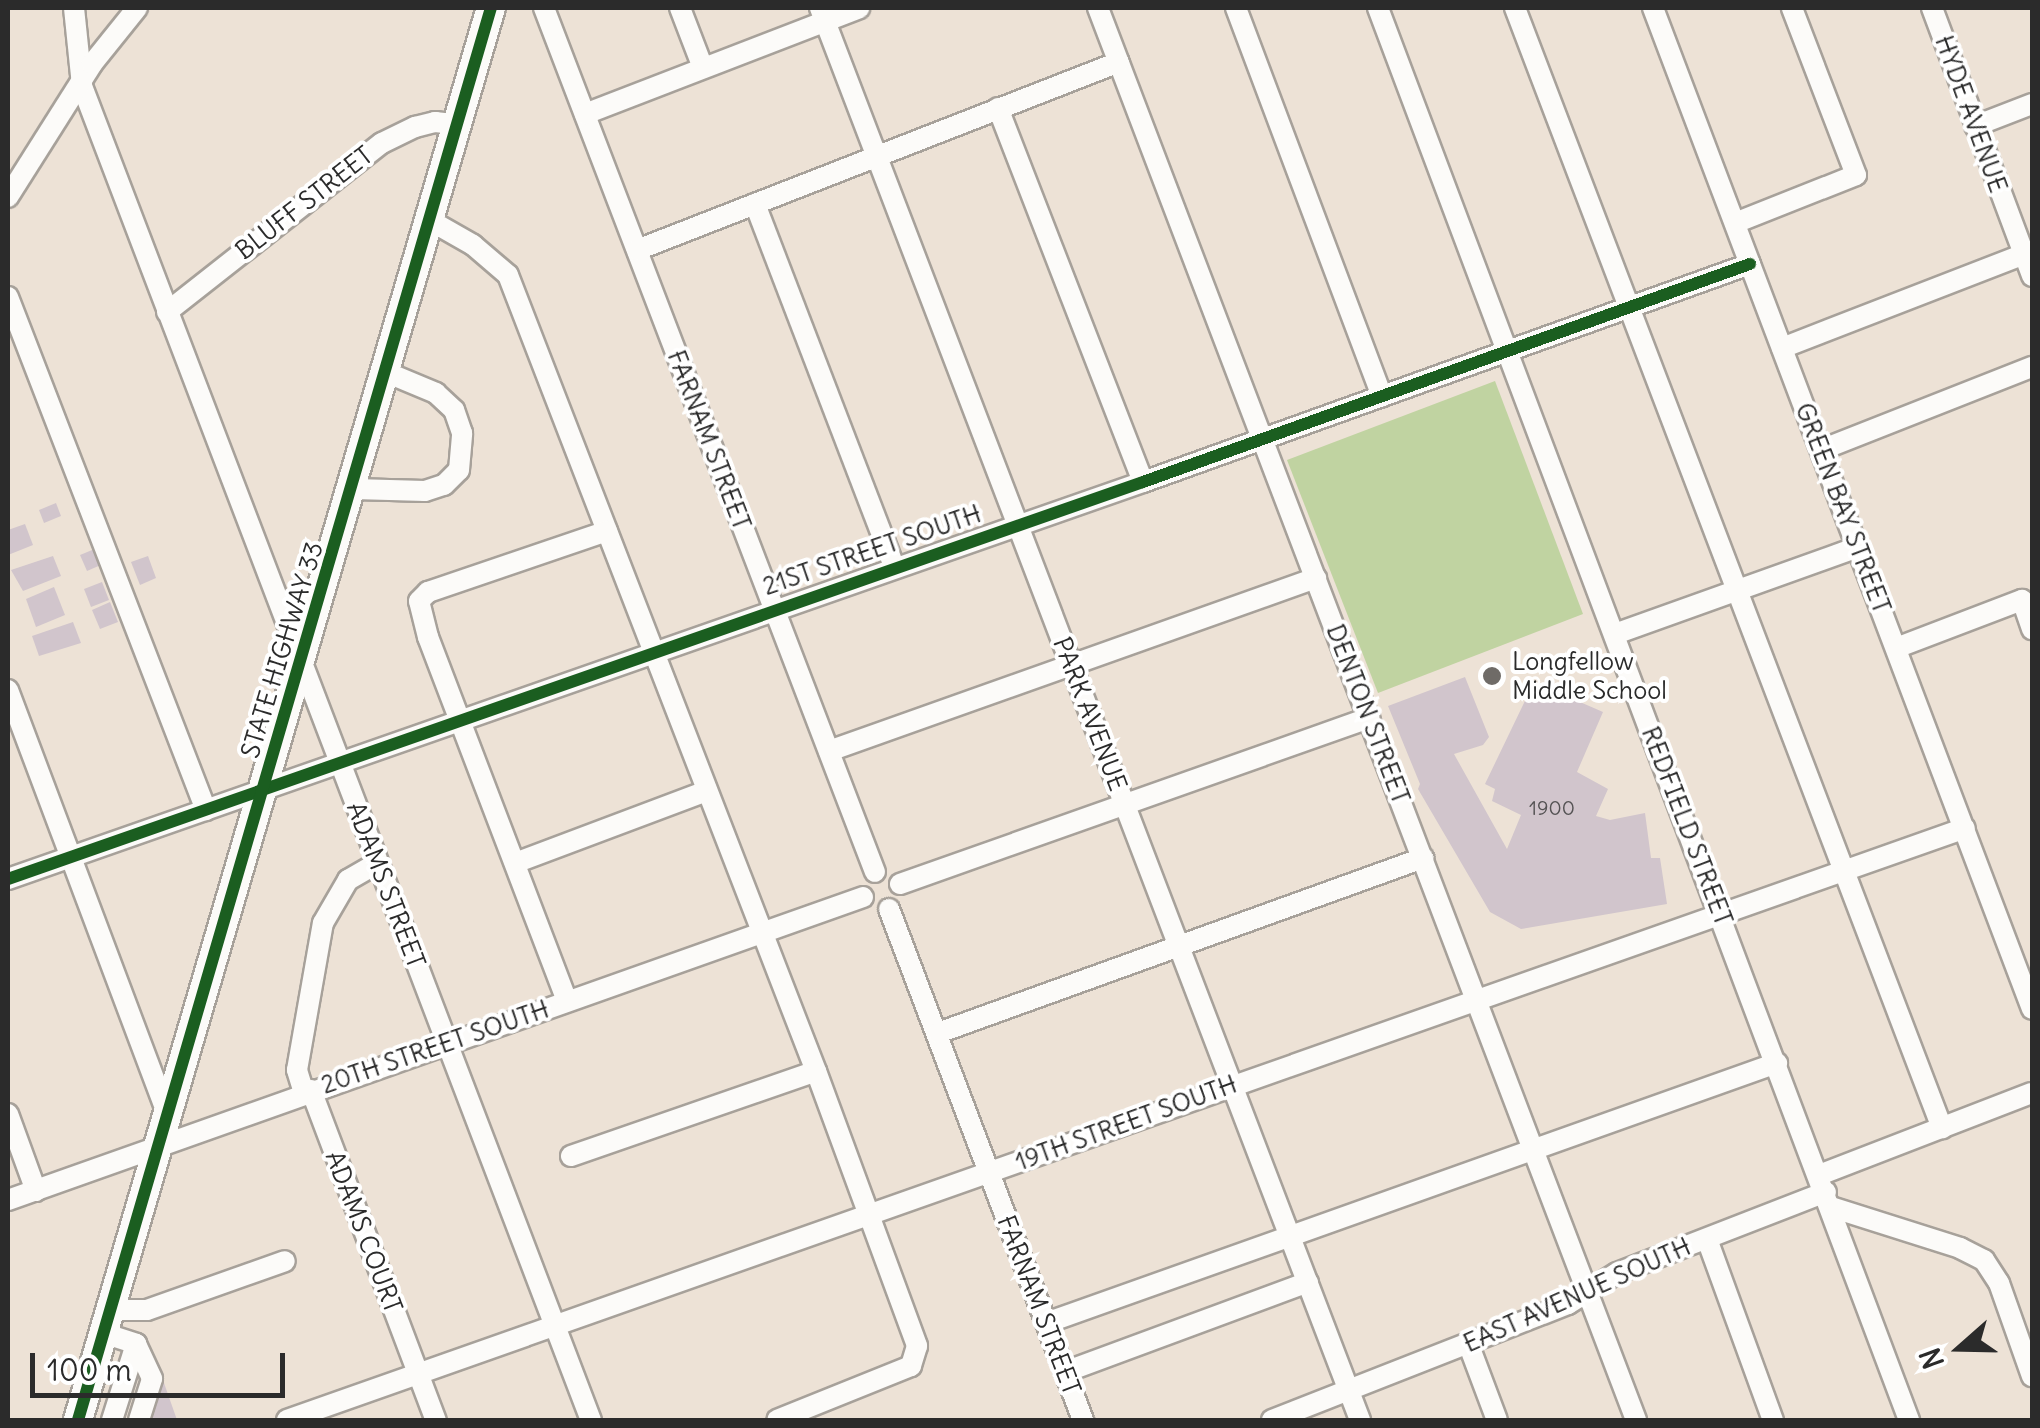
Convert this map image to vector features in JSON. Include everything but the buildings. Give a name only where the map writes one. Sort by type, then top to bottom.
[{"type":"main road","name":"STATE HIGHWAY 33","points":[[78,1420],[155,1149],[388,373],[455,124],[491,8]]},
{"type":"street","name":"ADAMS STREET","points":[[74,8],[82,86],[591,1420]]},
{"type":"street","points":[[8,197],[105,46],[137,8]]},
{"type":"street","name":"FARNAM STREET","points":[[544,8],[875,872]]},
{"type":"street","points":[[680,8],[703,68]]},
{"type":"street","points":[[585,114],[703,68],[823,14],[859,8]]},
{"type":"street","name":"DENTON STREET","points":[[1098,8],[1636,1420]]},
{"type":"street","points":[[1236,8],[1382,397]]},
{"type":"street","name":"REDFIELD STREET","points":[[1378,8],[1909,1420]]},
{"type":"street","points":[[1515,8],[1942,1128]]},
{"type":"street","name":"GREEN BAY STREET","points":[[1653,8],[2032,1008]]},
{"type":"street","points":[[1735,223],[1856,175],[1792,8]]},
{"type":"street","name":"HYDE AVENUE","points":[[1932,8],[1975,126],[2028,253],[2032,276]]},
{"type":"street","name":"PARK AVENUE","points":[[823,14],[1360,1420]]},
{"type":"street","points":[[637,250],[1118,62]]},
{"type":"street","points":[[1975,126],[2032,104]]},
{"type":"street","points":[[998,108],[1142,482]]},
{"type":"street","name":"BLUFF STREET","points":[[167,312],[382,143],[415,127],[436,122],[455,124]]},
{"type":"street","points":[[755,204],[894,566]]},
{"type":"street","points":[[431,222],[473,245],[508,276],[816,1071],[917,1346],[911,1366],[777,1420]]},
{"type":"street","points":[[1782,348],[2028,253]]},
{"type":"street","name":"21ST STREET SOUTH","points":[[8,879],[652,650],[1263,440],[1750,264]]},
{"type":"street","points":[[8,297],[206,810]]},
{"type":"street","points":[[1821,450],[2032,367]]},
{"type":"street","points":[[354,488],[424,491],[444,485],[459,470],[462,433],[454,410],[436,393],[388,373]]},
{"type":"street","points":[[567,1001],[428,637],[419,601],[428,592],[608,531]]},
{"type":"street","points":[[1615,634],[1858,547]]},
{"type":"street","points":[[829,751],[1316,578]]},
{"type":"street","points":[[1896,648],[2022,600],[2032,629]]},
{"type":"street","points":[[8,690],[167,1112]]},
{"type":"street","points":[[900,884],[1370,718]]},
{"type":"street","points":[[516,863],[706,791]]},
{"type":"street","name":"19TH STREET SOUTH","points":[[287,1420],[1964,828]]},
{"type":"street","points":[[938,1032],[1423,858]]},
{"type":"street","name":"ADAMS COURT","points":[[378,864],[348,880],[323,922],[297,1070],[436,1420]]},
{"type":"street","points":[[875,872],[893,874],[900,884],[898,902],[889,909],[876,909],[863,897],[866,879],[875,872]]},
{"type":"street","name":"20TH STREET SOUTH","points":[[8,1200],[863,897]]},
{"type":"street","name":"FARNAM STREET","points":[[889,909],[1083,1420]]},
{"type":"street","points":[[1046,1323],[1777,1063]]},
{"type":"street","points":[[571,1156],[816,1071]]},
{"type":"street","name":"EAST AVENUE SOUTH","points":[[1272,1420],[1568,1304],[1616,1273],[1825,1191],[1942,1128],[2032,1094]]},
{"type":"street","points":[[8,1114],[36,1190]]},
{"type":"street","points":[[1825,1191],[1984,1260],[1999,1283],[2032,1376]]},
{"type":"street","points":[[1707,1239],[1772,1420]]},
{"type":"street","points":[[106,1321],[285,1261]]},
{"type":"street","points":[[1065,1372],[1308,1282]]},
{"type":"street","points":[[106,1321],[136,1344],[152,1379],[139,1420]]},
{"type":"street","points":[[1468,1343],[1497,1420]]},
{"type":"street","points":[[112,1420],[136,1344]]},
{"type":"green space","points":[[1495,381],[1583,614],[1378,693],[1287,460]]},
{"type":"cycle path","points":[[78,1420],[491,8]]},
{"type":"cycle path","points":[[8,879],[1143,482],[1750,264]]},
{"type":"place","name":"Longfellow Middle School","points":[[1492,676]]}]
